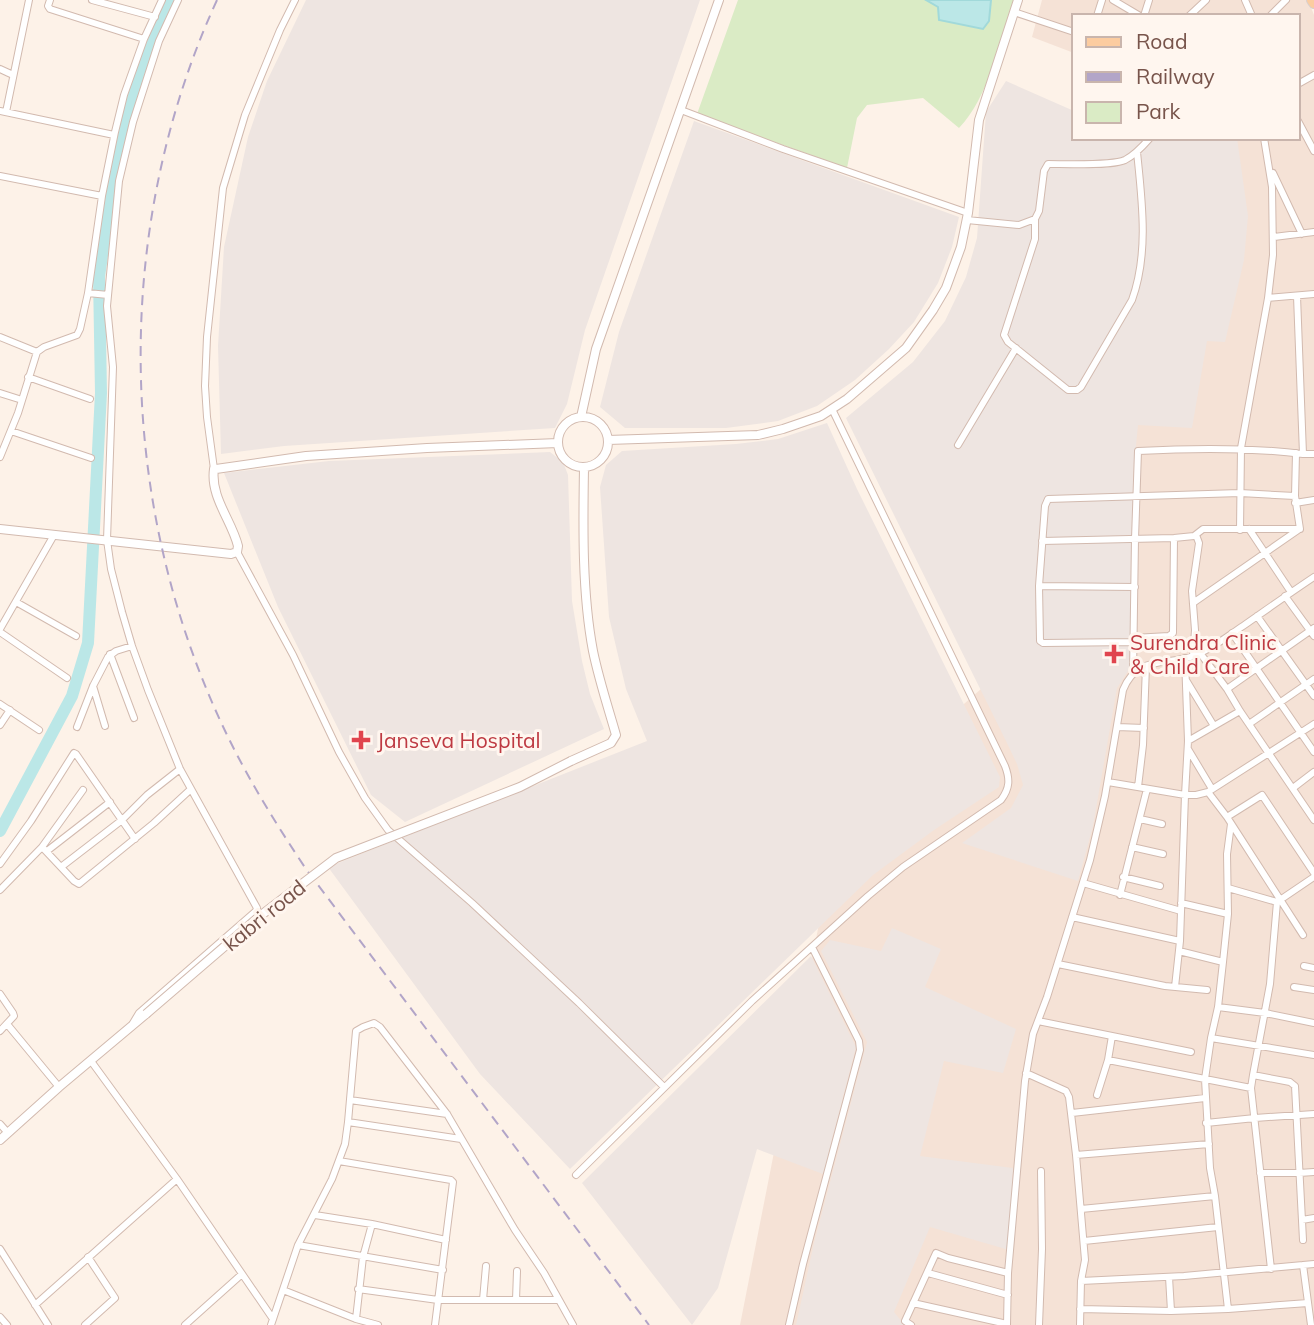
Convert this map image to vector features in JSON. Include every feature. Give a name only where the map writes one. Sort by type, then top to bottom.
[{"type":"street","points":[[29,0],[3,112],[114,135]]},
{"type":"street","points":[[50,0],[50,9],[144,39]]},
{"type":"street","points":[[92,0],[155,17]]},
{"type":"street","points":[[0,457],[37,352],[79,332],[88,293],[102,196],[124,95],[144,39],[162,0]]},
{"type":"street","points":[[131,1027],[142,1010],[257,910],[180,769],[132,646],[104,539],[113,367],[107,306],[120,181],[133,122],[159,41],[178,0]]},
{"type":"street","points":[[295,0],[245,115],[223,188],[207,337],[205,386],[216,491],[237,542],[237,552],[293,655],[339,752],[365,798],[388,830],[472,903],[664,1087]]},
{"type":"street","points":[[581,417],[596,349],[719,0]]},
{"type":"street","points":[[608,440],[758,435],[783,429],[821,416],[848,399],[906,348],[946,288],[961,247],[979,120],[1018,0]]},
{"type":"street","points":[[1113,0],[1138,14]]},
{"type":"street","points":[[1191,14],[1206,0]]},
{"type":"street","points":[[1272,14],[1286,0]]},
{"type":"street","points":[[1014,12],[1072,31]]},
{"type":"street","points":[[0,69],[13,75]]},
{"type":"street","points":[[1312,77],[1314,86]]},
{"type":"street","points":[[681,110],[967,217],[1019,225],[1035,219]]},
{"type":"street","points":[[1300,125],[1314,150]]},
{"type":"street","points":[[1137,152],[1143,243],[1140,277],[1132,300],[1081,387],[1073,391],[1064,388],[1006,340],[1004,332],[1035,239],[1035,219],[1039,211],[1044,171],[1048,164],[1124,160],[1137,152],[1148,140]]},
{"type":"street","points":[[1240,530],[1241,448],[1268,298],[1274,237],[1264,140]]},
{"type":"street","points":[[111,153],[125,156]]},
{"type":"street","points":[[1269,166],[1302,234]]},
{"type":"street","points":[[0,176],[102,196]]},
{"type":"street","points":[[1274,237],[1314,232]]},
{"type":"street","points":[[97,236],[113,239]]},
{"type":"street","points":[[88,293],[108,295]]},
{"type":"street","points":[[1268,298],[1314,294]]},
{"type":"street","points":[[1297,296],[1299,453],[1295,500],[1300,529]]},
{"type":"street","points":[[0,337],[37,352]]},
{"type":"street","points":[[958,445],[1016,348]]},
{"type":"street","points":[[28,377],[90,399]]},
{"type":"street","points":[[0,393],[22,400]]},
{"type":"street","points":[[576,1175],[752,1001],[812,947],[903,867],[1001,800],[1007,789],[1009,779],[1005,766],[832,409]]},
{"type":"street","points":[[581,417],[591,418],[599,423],[606,431],[608,440],[602,458],[584,468],[567,461],[561,455],[558,443],[564,426],[570,420],[581,417]]},
{"type":"street","points":[[10,431],[91,458]]},
{"type":"street","points":[[214,469],[306,456],[558,443]]},
{"type":"street","points":[[1133,674],[1138,450],[1241,448],[1314,454]]},
{"type":"street","name":"kabri road","points":[[0,1140],[260,916],[336,858],[520,787],[614,741],[616,735],[593,652],[588,616],[583,522],[584,468]]},
{"type":"street","points":[[1174,538],[1173,633],[1169,636],[1133,640],[1041,642],[1039,586],[1045,506],[1048,499],[1240,493],[1314,500]]},
{"type":"street","points":[[0,529],[227,554],[237,552]]},
{"type":"street","points":[[1227,689],[1313,632],[1249,529]]},
{"type":"street","points":[[1042,541],[1174,538],[1196,535],[1201,530],[1300,529]]},
{"type":"street","points":[[1193,603],[1300,529]]},
{"type":"street","points":[[54,534],[0,630],[67,678]]},
{"type":"street","points":[[1196,535],[1199,547],[1192,591],[1197,654],[1227,689],[1314,820]]},
{"type":"street","points":[[913,1303],[1007,1324],[1008,1273],[1032,1034],[1058,964],[1101,816],[1126,682],[1146,666],[1197,654],[1232,634],[1313,578]]},
{"type":"street","points":[[1039,586],[1135,587]]},
{"type":"street","points":[[16,602],[76,636]]},
{"type":"street","points":[[1257,616],[1314,696]]},
{"type":"street","points":[[1232,634],[1314,752]]},
{"type":"street","points":[[77,727],[93,686],[110,654],[132,646]]},
{"type":"street","points":[[110,654],[134,718]]},
{"type":"street","points":[[1175,987],[1180,942],[1188,745],[1185,658]]},
{"type":"street","points":[[1138,787],[1144,729],[1146,666]]},
{"type":"street","points":[[1185,679],[1214,726]]},
{"type":"street","points":[[1249,724],[1314,679]]},
{"type":"street","points":[[93,686],[105,726]]},
{"type":"street","points":[[0,704],[39,730]]},
{"type":"street","points":[[0,725],[10,710]]},
{"type":"street","points":[[1188,745],[1240,711]]},
{"type":"street","points":[[1108,782],[1196,795],[1210,790],[1314,724]]},
{"type":"street","points":[[1117,727],[1144,729]]},
{"type":"street","points":[[1188,745],[1210,790],[1278,900],[1303,934]]},
{"type":"street","points":[[0,864],[76,753],[135,839]]},
{"type":"street","points":[[61,867],[122,821],[147,794],[180,769]]},
{"type":"street","points":[[1293,788],[1314,772]]},
{"type":"street","points":[[44,849],[75,883],[79,884],[191,789]]},
{"type":"street","points":[[1119,895],[1147,789]]},
{"type":"street","points":[[44,849],[83,790]]},
{"type":"street","points":[[1228,888],[1278,900],[1314,875],[1262,795],[1229,821],[1227,854],[1228,914],[1218,1007],[1205,1079],[1210,1168],[1228,1309]]},
{"type":"street","points":[[0,890],[44,849],[110,802]]},
{"type":"street","points":[[1140,819],[1162,824]]},
{"type":"street","points":[[1132,847],[1163,854]]},
{"type":"street","points":[[1124,877],[1160,886]]},
{"type":"street","points":[[1083,883],[1119,895],[1228,914]]},
{"type":"street","points":[[1271,1269],[1251,1088],[1270,984],[1278,900]]},
{"type":"street","points":[[1072,917],[1180,942]]},
{"type":"street","points":[[789,1325],[860,1050],[859,1041],[812,947]]},
{"type":"street","points":[[1179,951],[1223,962]]},
{"type":"street","points":[[1058,964],[1175,987],[1207,990]]},
{"type":"street","points":[[1304,966],[1314,968]]},
{"type":"street","points":[[1294,987],[1314,990]]},
{"type":"street","points":[[0,994],[13,1015],[0,1031]]},
{"type":"street","points":[[1218,1007],[1314,1023]]},
{"type":"street","points":[[1038,1021],[1191,1052]]},
{"type":"street","points":[[272,1322],[298,1245],[315,1215],[345,1144],[356,1033],[374,1023],[380,1027],[447,1114],[573,1325]]},
{"type":"street","points":[[7,1024],[59,1087]]},
{"type":"street","points":[[1097,1095],[1112,1036]]},
{"type":"street","points":[[1211,1038],[1314,1055]]},
{"type":"street","points":[[1108,1060],[1251,1088]]},
{"type":"street","points":[[91,1061],[177,1179],[272,1322]]},
{"type":"street","points":[[1026,1073],[1066,1091],[1069,1097],[1084,1241],[1085,1267],[1081,1281],[1080,1325]]},
{"type":"street","points":[[1252,1075],[1294,1083],[1303,1240]]},
{"type":"street","points":[[1072,1113],[1205,1098]]},
{"type":"street","points":[[350,1100],[447,1114]]},
{"type":"street","points":[[1206,1124],[1314,1114]]},
{"type":"street","points":[[348,1122],[461,1139]]},
{"type":"street","points":[[0,1124],[8,1133]]},
{"type":"street","points":[[1076,1155],[1209,1144]]},
{"type":"street","points":[[339,1161],[452,1180],[454,1185],[435,1325]]},
{"type":"street","points":[[1039,1325],[1041,1171]]},
{"type":"street","points":[[1260,1173],[1314,1171]]},
{"type":"street","points":[[35,1305],[177,1179]]},
{"type":"street","points":[[1081,1209],[1215,1196]]},
{"type":"street","points":[[315,1215],[446,1240]]},
{"type":"street","points":[[1302,1220],[1314,1219]]},
{"type":"street","points":[[356,1318],[363,1257],[372,1224]]},
{"type":"street","points":[[1084,1241],[1218,1227]]},
{"type":"street","points":[[298,1245],[443,1270]]},
{"type":"street","points":[[0,1249],[48,1325]]},
{"type":"street","points":[[911,1325],[905,1321],[937,1253],[1008,1273]]},
{"type":"street","points":[[85,1325],[115,1298],[88,1257]]},
{"type":"street","points":[[1081,1281],[1169,1277],[1314,1264]]},
{"type":"street","points":[[1303,1265],[1311,1325]]},
{"type":"street","points":[[484,1300],[486,1266]]},
{"type":"street","points":[[516,1300],[517,1271]]},
{"type":"street","points":[[928,1273],[1008,1295]]},
{"type":"street","points":[[186,1325],[242,1274]]},
{"type":"street","points":[[1169,1277],[1171,1311]]},
{"type":"street","points":[[358,1289],[438,1300],[559,1300]]},
{"type":"street","points":[[283,1290],[377,1325]]},
{"type":"street","points":[[1080,1309],[1171,1311],[1308,1303]]},
{"type":"street","points":[[0,1317],[7,1325]]},
{"type":"shaded area","points":[[306,0],[700,0],[585,330],[567,404],[555,428],[284,446],[221,454],[218,346],[224,247],[248,137],[267,81]]},
{"type":"shaded area","points":[[1042,0],[1308,0],[1314,15],[1314,1325],[740,1325],[841,812],[1030,646],[1182,140],[1300,140],[1300,14],[1072,14],[1072,52],[1032,37]]},
{"type":"shaded area","points":[[1006,81],[1072,110],[1072,140],[1139,140],[1148,145],[1154,140],[1237,140],[1248,216],[1244,260],[1225,342],[1207,341],[1192,428],[1138,425],[1134,466],[1130,668],[1117,688],[1093,826],[1078,881],[962,843],[1011,808],[1023,785],[1006,741],[846,418],[913,362],[945,321],[966,277],[977,238],[986,112]]},
{"type":"shaded area","points":[[694,121],[959,217],[952,247],[938,283],[914,322],[855,380],[817,406],[778,421],[726,428],[625,428],[600,407],[619,332]]},
{"type":"shaded area","points":[[827,423],[1000,777],[999,787],[873,875],[570,1169],[480,1074],[328,867],[647,741],[626,689],[609,617],[600,487],[606,465],[622,451],[778,439]]},
{"type":"shaded area","points":[[550,452],[563,462],[568,475],[572,601],[590,694],[604,729],[405,822],[371,795],[278,607],[224,473],[329,461]]},
{"type":"shaded area","points":[[892,928],[941,949],[925,987],[1016,1029],[1003,1073],[944,1061],[920,1156],[1013,1168],[1009,1250],[930,1227],[894,1312],[907,1325],[796,1325],[814,1243],[867,1042],[821,951],[830,940],[881,951]]},
{"type":"shaded area","points":[[811,956],[856,1047],[823,1174],[757,1149],[718,1288],[692,1325],[582,1183]]},
{"type":"green space","points":[[738,0],[1014,0],[986,85],[959,128],[923,98],[867,105],[857,118],[847,168],[697,114]]},
{"type":"water","points":[[926,0],[991,0],[989,21],[983,29],[939,20],[938,7]]},
{"type":"waterway","points":[[0,831],[72,696],[88,643],[101,393],[99,277],[112,184],[128,114],[143,66],[171,0]]},
{"type":"railway","points":[[217,0],[184,85],[160,173],[145,263],[141,354],[145,445],[159,535],[182,624],[215,709],[235,751],[306,869],[649,1325]]},
{"type":"place","name":"Surendra Clinic & Child Care","points":[[1114,654]]},
{"type":"place","name":"Janseva Hospital","points":[[361,740]]}]
